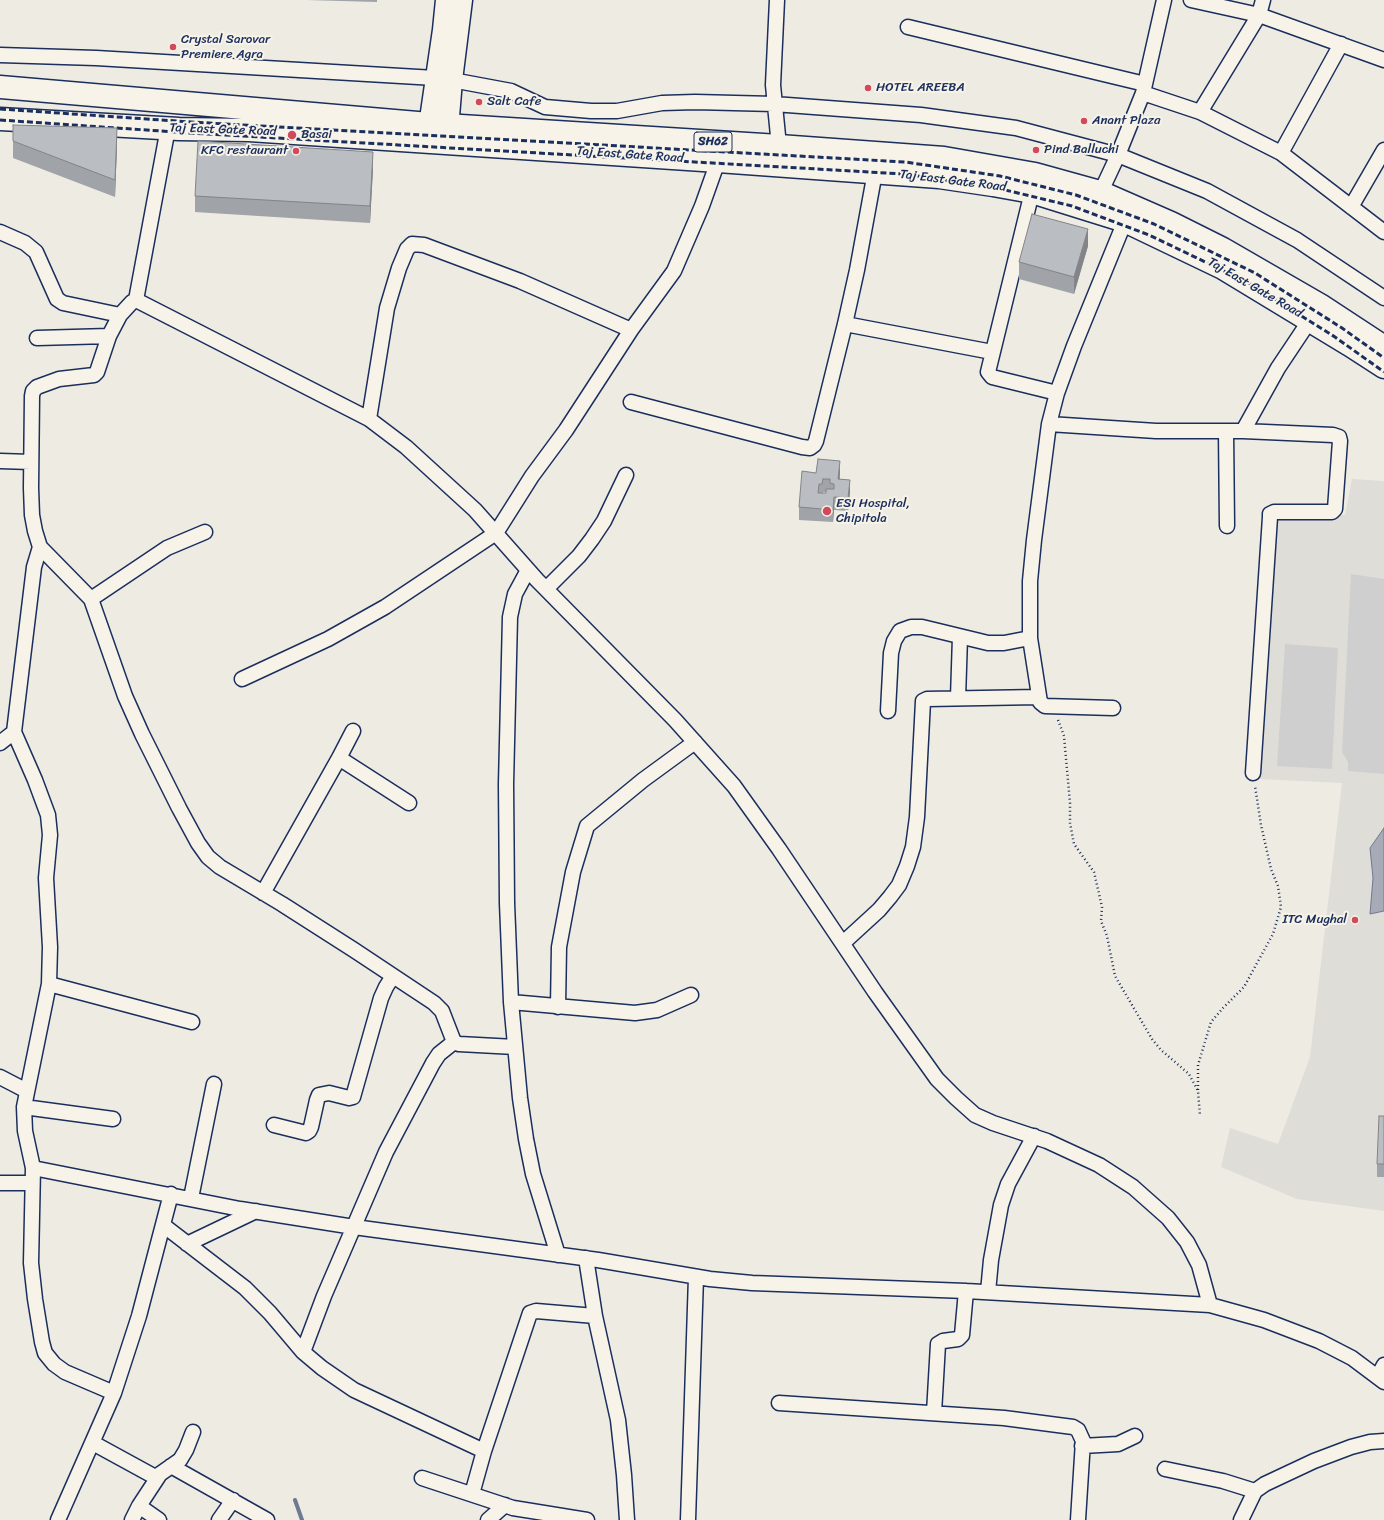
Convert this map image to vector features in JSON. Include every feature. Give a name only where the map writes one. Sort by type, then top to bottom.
[{"type":"main road","name":"SH62","points":[[0,87],[438,133],[778,146],[944,158],[1035,174],[1096,202],[1171,223],[1223,249],[1320,305],[1384,347]]},
{"type":"main road","name":"Taj East Gate Road","points":[[0,119],[168,128],[438,133],[718,161],[939,177],[1096,202],[1125,221],[1223,268],[1350,344],[1384,367]]},
{"type":"street","points":[[444,79],[443,30],[446,0]]},
{"type":"street","points":[[438,133],[444,79],[462,0]]},
{"type":"street","points":[[777,0],[773,64],[774,104],[778,146]]},
{"type":"street","points":[[1096,202],[1118,155],[1144,89],[1164,0]]},
{"type":"street","points":[[1192,0],[1259,15],[1384,60]]},
{"type":"street","points":[[1200,112],[1259,15],[1263,0]]},
{"type":"street","points":[[908,27],[1144,89],[1200,112],[1281,153],[1384,232]]},
{"type":"street","points":[[1281,153],[1341,44]]},
{"type":"street","points":[[0,55],[96,58],[444,79],[511,91],[545,107],[578,110],[617,111],[662,103],[695,102],[774,104],[922,115],[1016,128],[1118,155],[1207,191],[1297,240],[1384,298]]},
{"type":"street","points":[[168,128],[136,300],[132,302],[120,315],[109,336],[97,372],[94,375],[59,378],[37,387],[32,396],[32,515],[40,547],[91,598],[125,696],[160,773],[198,843],[208,856],[220,867],[434,1003],[442,1011],[454,1042],[459,1044],[515,1047]]},
{"type":"street","points":[[1351,207],[1384,150]]},
{"type":"street","points":[[242,679],[328,639],[385,607],[496,533],[532,476],[566,430],[631,330],[674,271],[702,206],[718,161]]},
{"type":"street","points":[[631,402],[810,448],[814,445],[845,324],[857,270],[875,172]]},
{"type":"street","points":[[1032,192],[988,369],[989,375],[992,377],[1057,393]]},
{"type":"street","points":[[1113,708],[1054,707],[1042,705],[1038,697],[1030,638],[1030,574],[1049,424],[1057,393],[1074,346],[1125,221]]},
{"type":"street","points":[[0,232],[25,243],[36,252],[57,299],[63,303],[120,315]]},
{"type":"street","points":[[369,419],[387,308],[399,268],[407,249],[412,244],[424,244],[513,279],[631,330]]},
{"type":"street","points":[[136,300],[369,419],[406,447],[475,510],[528,570],[675,720],[734,786],[843,943],[875,992],[937,1079],[975,1115],[993,1123],[1034,1136],[1099,1165],[1133,1187],[1168,1218],[1187,1242],[1199,1265],[1210,1305]]},
{"type":"street","points":[[1243,431],[1278,368],[1310,320]]},
{"type":"street","points":[[845,324],[992,352]]},
{"type":"street","points":[[37,338],[109,336]]},
{"type":"street","points":[[1049,424],[1156,431],[1243,431],[1333,435],[1339,437],[1340,441],[1335,509],[1332,512],[1274,512],[1270,514],[1253,773]]},
{"type":"street","points":[[1226,431],[1227,526]]},
{"type":"street","points":[[0,462],[31,462]]},
{"type":"street","points":[[546,589],[579,556],[592,539],[604,521],[626,475]]},
{"type":"street","points":[[91,598],[167,548],[205,532]]},
{"type":"street","points":[[40,547],[34,567],[14,732],[35,780],[48,815],[50,834],[46,878],[50,947],[49,984],[24,1107],[25,1131],[33,1168],[32,1263],[35,1299],[45,1353],[54,1364],[65,1372],[114,1393]]},
{"type":"street","points":[[528,570],[515,594],[510,618],[506,784],[507,903],[511,1002],[520,1098],[533,1174],[558,1255]]},
{"type":"street","points":[[888,711],[891,654],[894,641],[900,631],[911,627],[922,627],[988,643],[1004,643],[1030,638]]},
{"type":"street","points":[[958,698],[960,637]]},
{"type":"street","points":[[843,943],[880,910],[899,885],[907,866],[913,847],[917,817],[923,701],[927,699],[1038,697]]},
{"type":"street","points":[[263,893],[339,758],[353,730]]},
{"type":"street","points":[[0,743],[14,732]]},
{"type":"street","points":[[558,1007],[559,947],[573,872],[587,826],[644,780],[695,742]]},
{"type":"street","points":[[339,758],[409,803]]},
{"type":"street","points":[[274,1125],[306,1133],[311,1127],[319,1095],[329,1093],[349,1098],[353,1097],[381,998],[393,976]]},
{"type":"street","points":[[49,984],[192,1022]]},
{"type":"street","points":[[511,1002],[635,1013],[658,1010],[691,995]]},
{"type":"street","points":[[303,1352],[324,1296],[386,1152],[433,1063],[439,1054],[454,1042]]},
{"type":"street","points":[[0,1077],[27,1091]]},
{"type":"street","points":[[191,1198],[214,1084]]},
{"type":"street","points":[[24,1107],[113,1119]]},
{"type":"street","points":[[988,1292],[991,1260],[1001,1205],[1008,1184],[1034,1136]]},
{"type":"street","points":[[33,1168],[256,1211],[354,1227],[586,1258],[696,1277],[752,1284],[988,1292],[1210,1305],[1264,1320],[1319,1341],[1382,1374]]},
{"type":"street","points":[[0,1183],[32,1183]]},
{"type":"street","points":[[58,1520],[114,1393],[139,1316],[171,1194]]},
{"type":"street","points":[[187,1244],[256,1211]]},
{"type":"street","points":[[163,1225],[245,1288],[270,1313],[303,1352],[322,1368],[354,1390],[484,1451]]},
{"type":"street","points":[[586,1258],[595,1316],[618,1420],[627,1520]]},
{"type":"street","points":[[688,1520],[696,1277]]},
{"type":"street","points":[[934,1413],[938,1344],[943,1340],[958,1339],[962,1336],[966,1291]]},
{"type":"street","points":[[472,1494],[484,1451],[530,1313],[536,1312],[595,1316]]},
{"type":"street","points":[[779,1403],[1004,1418],[1073,1427],[1081,1434],[1083,1441],[1078,1520]]},
{"type":"street","points":[[132,1520],[157,1478],[164,1470],[180,1460],[186,1450],[193,1432]]},
{"type":"street","points":[[1082,1446],[1118,1444],[1135,1436]]},
{"type":"street","points":[[1241,1520],[1255,1491],[1265,1484],[1314,1460],[1351,1447],[1370,1442],[1384,1441]]},
{"type":"street","points":[[93,1443],[157,1478]]},
{"type":"street","points":[[171,1466],[234,1500],[267,1520]]},
{"type":"street","points":[[1165,1468],[1223,1481],[1255,1491]]},
{"type":"street","points":[[422,1478],[472,1494],[511,1511],[587,1520]]},
{"type":"street","points":[[219,1520],[234,1500]]},
{"type":"street","points":[[139,1506],[159,1520]]},
{"type":"street","points":[[488,1520],[511,1511]]},
{"type":"path","points":[[1054,707],[1064,736],[1070,802],[1070,822],[1074,844],[1094,872],[1102,907],[1101,921],[1107,936],[1115,976],[1152,1039],[1161,1050],[1189,1074],[1198,1091]]},
{"type":"path","points":[[1200,1116],[1198,1066],[1211,1022],[1244,987],[1273,934],[1281,907],[1278,886],[1271,869],[1261,825],[1253,773]]},
{"type":"shaded area","name":"ITC Mughal","points":[[1352,479],[1384,481],[1384,1211],[1297,1199],[1221,1167],[1230,1128],[1278,1144],[1310,1057],[1342,783],[1259,779],[1276,518],[1345,515]]},
{"type":"shaded area","points":[[1351,574],[1384,579],[1384,774],[1348,771],[1348,762],[1342,752]]},
{"type":"shaded area","points":[[1285,644],[1338,648],[1332,769],[1277,766]]},
{"type":"shaded area","points":[[1384,828],[1384,911],[1370,914],[1373,878],[1370,848]]},
{"type":"building","points":[[13,125],[117,128],[115,180],[13,141]]},
{"type":"building","points":[[198,141],[373,152],[370,206],[195,196]]},
{"type":"building","points":[[1032,214],[1088,229],[1074,277],[1019,262]]},
{"type":"building","points":[[818,459],[840,461],[838,479],[850,480],[848,498],[834,497],[833,510],[799,507],[802,471],[816,473]],"holes":[[[823,479],[830,479],[830,483],[834,484],[834,489],[826,489],[826,493],[818,493],[819,484],[822,484]]]},
{"type":"building","points":[[1379,1116],[1384,1116],[1384,1164],[1377,1164]]},
{"type":"waterway","points":[[295,1500],[302,1520]]},
{"type":"railway","points":[[0,109],[191,122],[905,162],[1000,176],[1076,195],[1154,224],[1255,273],[1342,328],[1384,358]]},
{"type":"railway","points":[[0,120],[190,133],[904,174],[997,188],[1072,206],[1149,235],[1249,283],[1335,337],[1384,372]]},
{"type":"place","name":"Crystal Sarovar Premiere Agra","points":[[173,47]]},
{"type":"place","name":"HOTEL AREEBA","points":[[868,88]]},
{"type":"place","name":"Salt Cafe","points":[[479,102]]},
{"type":"place","name":"Anant Plaza","points":[[1084,121]]},
{"type":"place","name":"Basai","points":[[292,135]]},
{"type":"place","name":"Pind Balluchi","points":[[1036,150]]},
{"type":"place","name":"KFC restaurant","points":[[296,151]]},
{"type":"place","name":"ESI Hospital, Chipitola","points":[[827,511]]},
{"type":"place","name":"ITC Mughal","points":[[1355,920]]}]
